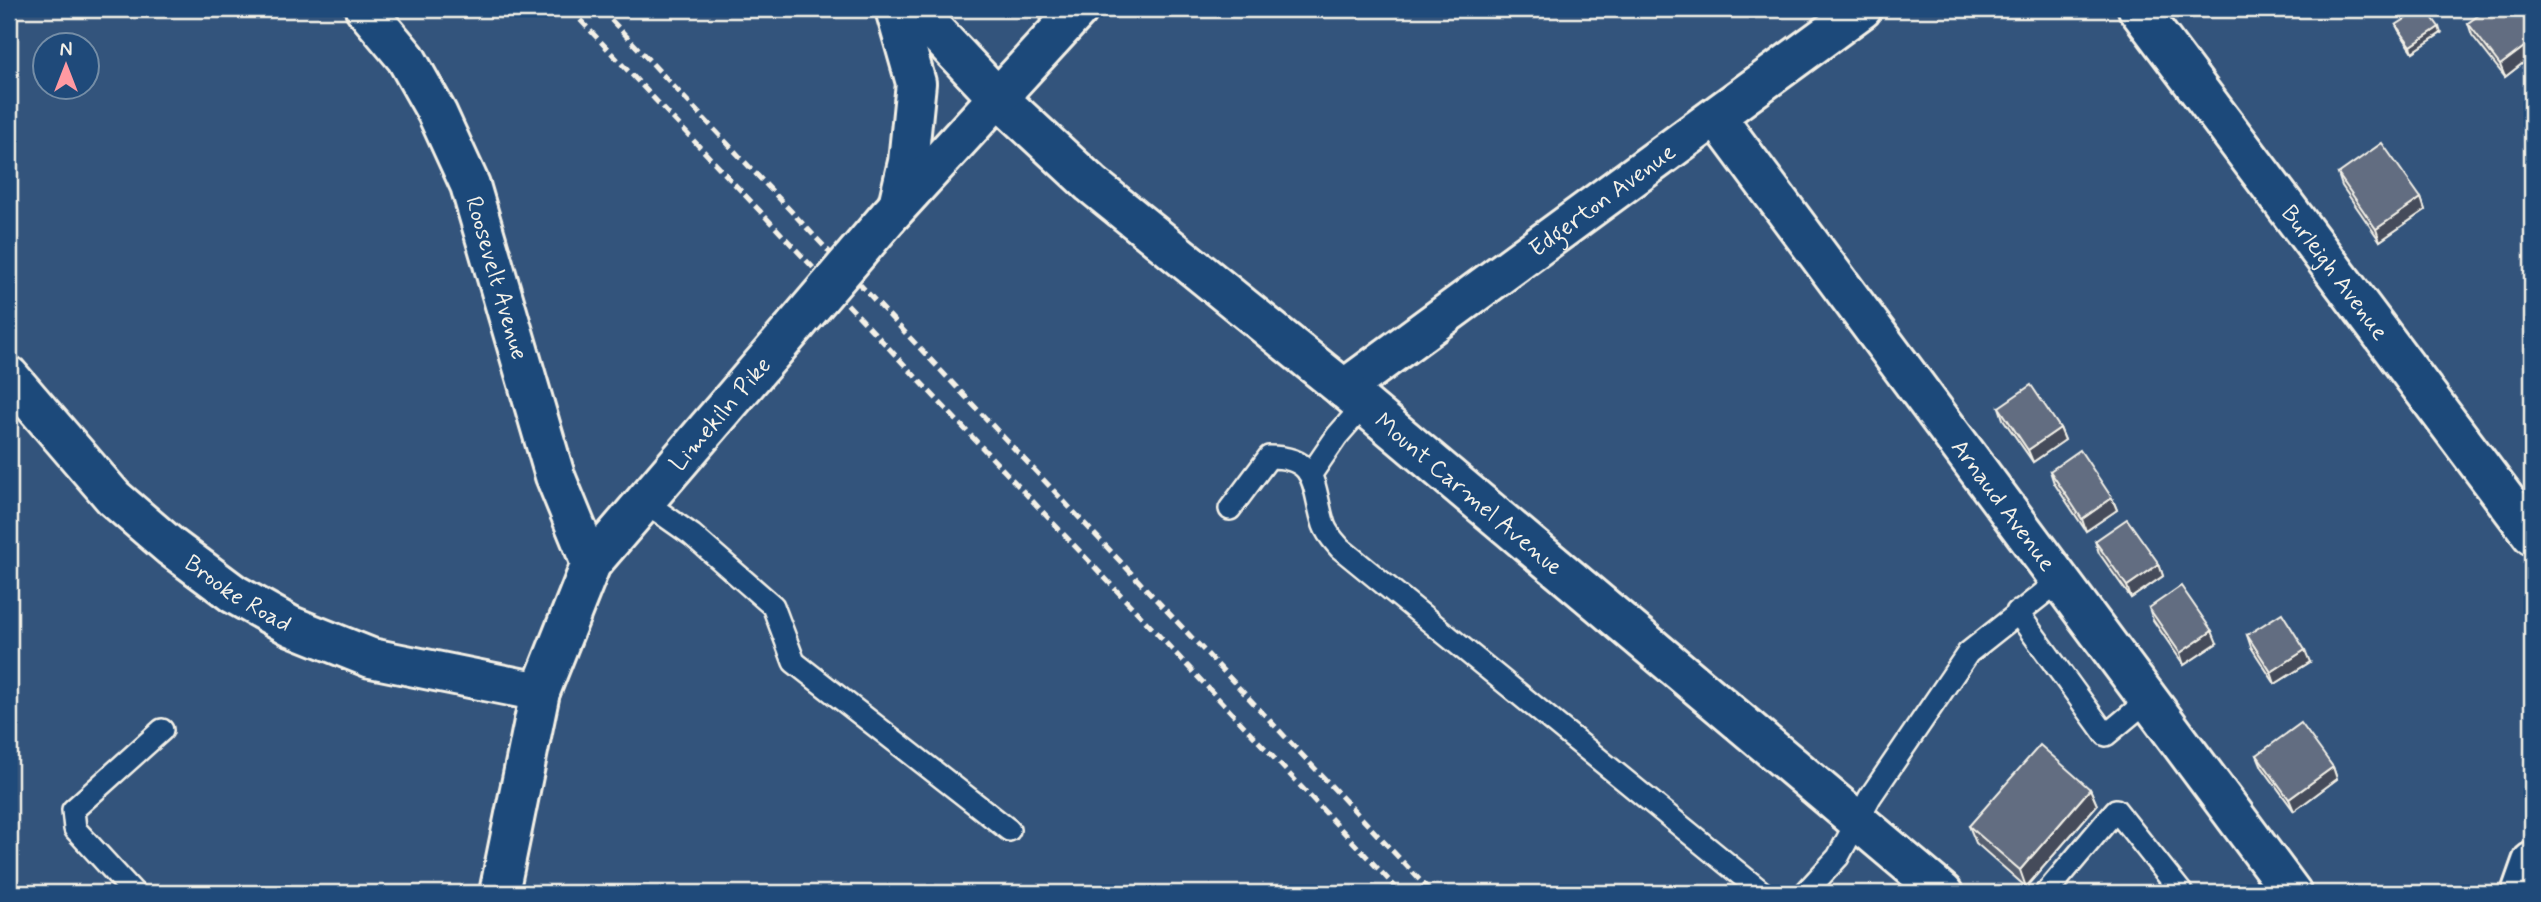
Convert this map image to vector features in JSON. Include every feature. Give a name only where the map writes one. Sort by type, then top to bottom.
[{"type":"street","name":"Roosevelt Avenue","points":[[365,9],[406,58],[437,113],[470,185],[555,476],[592,564]]},
{"type":"street","points":[[893,211],[908,162],[916,83],[895,9]]},
{"type":"street","points":[[914,9],[997,97]]},
{"type":"street","name":"Limekiln Pike","points":[[499,893],[540,692],[592,564],[893,211],[1079,9]]},
{"type":"street","name":"Edgerton Avenue","points":[[1354,397],[1716,117],[1862,9]]},
{"type":"street","name":"Burleigh Avenue","points":[[2138,9],[2532,534]]},
{"type":"street","name":"Mount Carmel Avenue","points":[[997,97],[1091,184],[1354,397],[1943,893]]},
{"type":"street","name":"Arnaud Avenue","points":[[1716,117],[2292,893]]},
{"type":"street","name":"Brooke Road","points":[[9,376],[114,498],[171,547],[234,594],[291,626],[372,658],[540,692]]},
{"type":"street","points":[[2521,893],[2532,862]]},
{"type":"lane","points":[[1311,474],[1338,436],[1354,397]]},
{"type":"lane","points":[[1230,509],[1269,457],[1290,457],[1311,474],[1325,529],[1340,548],[1763,893]]},
{"type":"lane","points":[[645,502],[692,535],[773,606],[794,662],[1009,830]]},
{"type":"lane","points":[[1805,893],[1838,857],[1870,797],[1968,653],[2060,580]]},
{"type":"lane","points":[[2017,612],[2106,735],[2148,700]]},
{"type":"lane","points":[[134,893],[75,829],[73,810],[162,730]]},
{"type":"lane","points":[[2046,893],[2116,810],[2182,893]]},
{"type":"building","points":[[2421,9],[2426,9],[2439,27],[2411,46],[2396,25]]},
{"type":"building","points":[[2487,9],[2532,9],[2532,41],[2500,65],[2468,23]]},
{"type":"building","points":[[2382,143],[2421,198],[2376,229],[2338,174]]},
{"type":"building","points":[[2031,385],[2060,428],[2028,450],[1999,407]]},
{"type":"building","points":[[2080,450],[2112,498],[2082,519],[2050,471]]},
{"type":"building","points":[[2127,519],[2159,564],[2127,586],[2095,541]]},
{"type":"building","points":[[2181,586],[2212,631],[2180,653],[2149,608]]},
{"type":"building","points":[[2282,613],[2305,650],[2271,672],[2247,635]]},
{"type":"building","points":[[2301,723],[2333,767],[2289,799],[2257,755]]},
{"type":"building","points":[[2040,745],[2090,789],[2020,870],[1969,826]]},
{"type":"railway","points":[[570,9],[1401,893]]},
{"type":"railway","points":[[601,9],[1432,893]]}]
